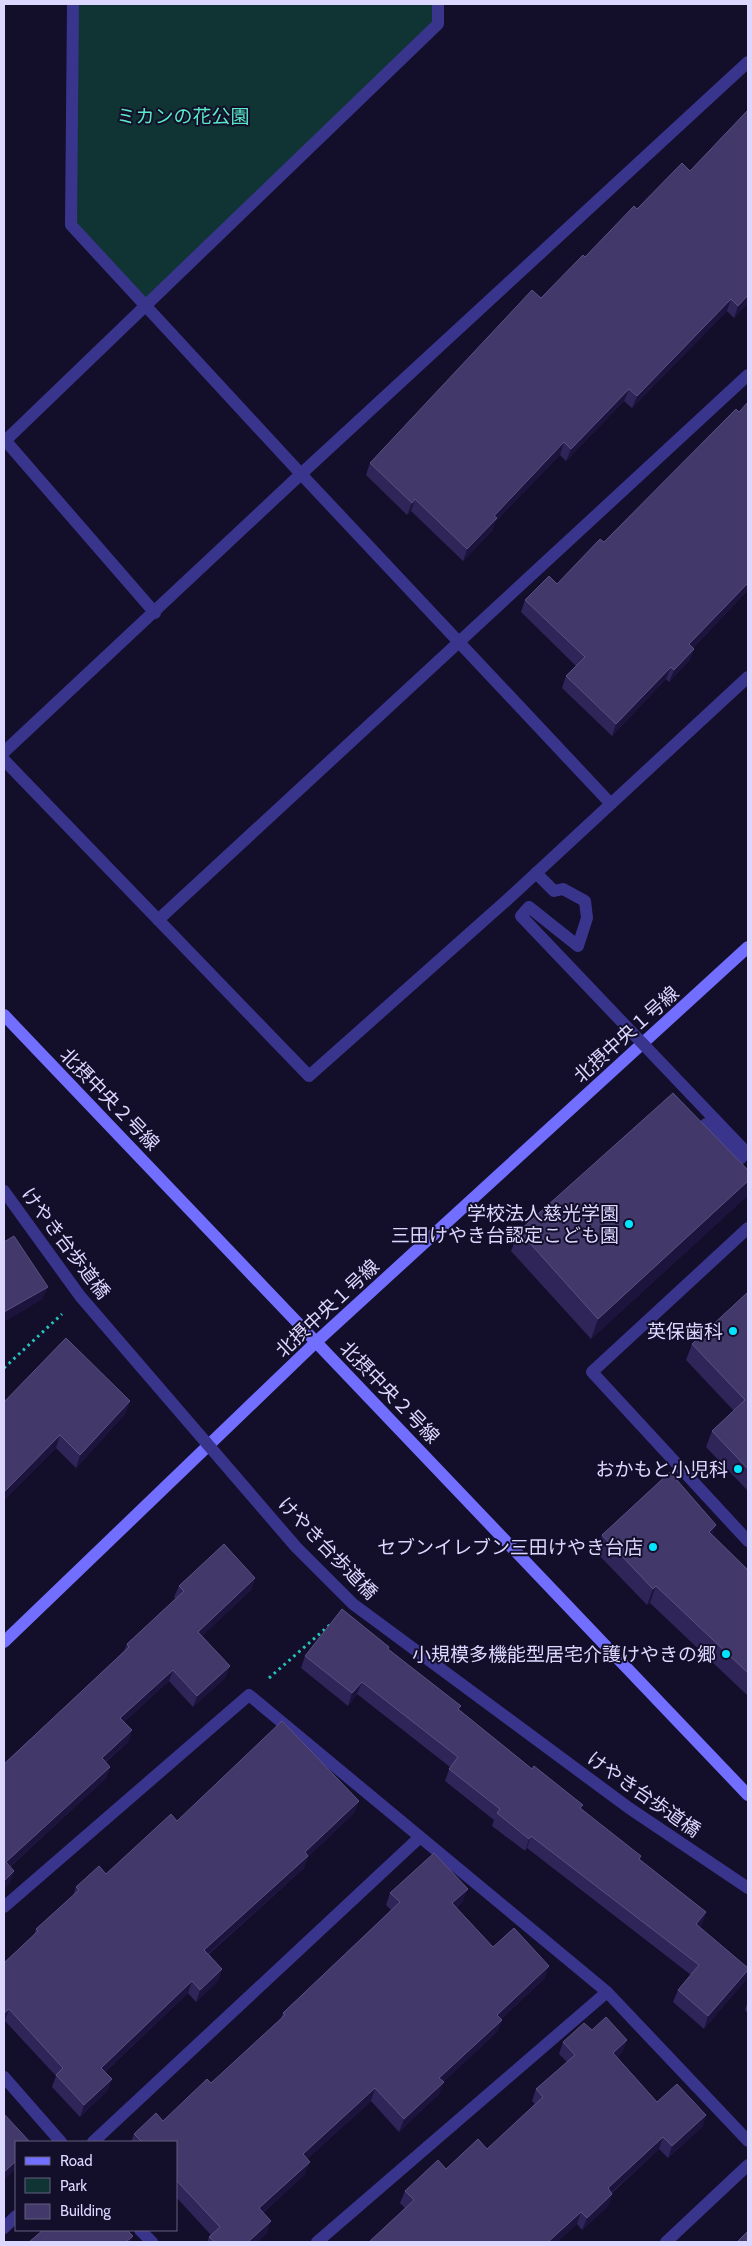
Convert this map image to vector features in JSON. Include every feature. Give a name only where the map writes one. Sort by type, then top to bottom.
[{"type":"street","points":[[73,4],[71,225],[301,474],[611,804]]},
{"type":"street","points":[[155,612],[4,440],[438,24],[438,4]]},
{"type":"street","points":[[4,752],[301,474],[748,62]]},
{"type":"street","points":[[158,920],[748,375]]},
{"type":"street","points":[[4,760],[309,1076],[536,873],[748,677]]},
{"type":"street","points":[[536,873],[554,891],[563,889],[585,901],[586,918],[578,946],[529,908],[521,916],[746,1152],[740,1159],[706,1124],[700,1130],[742,1175]]},
{"type":"street","name":"北摂中央１号線","points":[[4,1642],[316,1342],[748,947]]},
{"type":"street","name":"北摂中央２号線","points":[[4,1015],[748,1795]]},
{"type":"street","name":"けやき台歩道橋","points":[[4,1191],[80,1296],[296,1547],[353,1604],[629,1808],[748,1888]]},
{"type":"street","points":[[748,1228],[592,1372],[748,1541]]},
{"type":"street","points":[[4,1907],[249,1695],[607,1992],[748,2141]]},
{"type":"street","points":[[94,2141],[420,1837]]},
{"type":"street","points":[[317,2242],[607,1992]]},
{"type":"street","points":[[4,2077],[59,2141]]},
{"type":"street","points":[[666,2242],[748,2165]]},
{"type":"street","points":[[4,2228],[15,2217]]},
{"type":"street","points":[[141,2231],[152,2242]]},
{"type":"path","points":[[4,1368],[80,1296]]},
{"type":"path","points":[[249,1695],[353,1604]]},
{"type":"green space","name":"ミカンの花公園","points":[[73,4],[438,4],[438,24],[145,306],[71,225]]},
{"type":"building","points":[[748,110],[748,295],[738,306],[731,299],[637,396],[629,389],[571,449],[564,442],[494,516],[497,518],[467,549],[415,499],[412,503],[370,463],[532,290],[541,298],[583,255],[585,257],[634,206],[637,209],[682,163],[690,171]]},
{"type":"building","points":[[748,402],[748,583],[689,644],[694,649],[674,670],[671,667],[616,724],[566,676],[585,657],[525,600],[549,576],[557,584],[600,539],[604,542],[736,409],[739,412]]},
{"type":"building","name":"学校法人慈光学園 三田けやき台認定こども園","points":[[673,1093],[748,1170],[748,1181],[598,1319],[519,1231]]},
{"type":"building","points":[[14,1236],[48,1287],[4,1312],[4,1242]]},
{"type":"building","points":[[748,1292],[748,1469],[712,1431],[745,1400],[692,1344]]},
{"type":"building","points":[[66,1338],[130,1401],[80,1455],[60,1435],[4,1492],[4,1402]]},
{"type":"building","points":[[670,1472],[716,1525],[709,1532],[748,1570],[748,1673],[656,1586],[653,1589],[602,1535]]},
{"type":"building","points":[[224,1544],[255,1578],[198,1632],[230,1666],[197,1696],[173,1670],[120,1718],[132,1730],[102,1758],[110,1767],[6,1862],[14,1871],[4,1881],[4,1764],[129,1647],[127,1644],[184,1591],[179,1586]]},
{"type":"building","points":[[342,1609],[389,1647],[388,1649],[461,1706],[458,1709],[532,1769],[534,1766],[583,1805],[580,1808],[641,1856],[639,1859],[706,1912],[696,1924],[748,1968],[708,2016],[678,1990],[699,1965],[531,1836],[529,1839],[497,1813],[500,1809],[449,1769],[458,1757],[362,1682],[352,1693],[305,1656]]},
{"type":"building","points":[[282,1721],[359,1801],[305,1852],[308,1856],[204,1950],[222,1969],[200,1990],[192,1981],[101,2068],[112,2079],[84,2105],[56,2075],[63,2068],[9,2009],[4,2013],[4,1963],[38,1931],[36,1929],[79,1890],[76,1887],[99,1866],[106,1874],[171,1814],[177,1821]]},
{"type":"building","points":[[434,1853],[468,1889],[452,1903],[493,1947],[514,1928],[549,1966],[497,2015],[502,2020],[439,2078],[444,2082],[404,2119],[375,2088],[303,2154],[310,2162],[259,2208],[271,2221],[248,2242],[215,2242],[209,2237],[220,2227],[178,2182],[178,2141],[141,2141],[134,2134],[156,2113],[163,2121],[207,2079],[211,2083],[285,2015],[283,2013],[400,1902],[390,1893]]},
{"type":"building","points":[[606,2017],[627,2040],[613,2053],[657,2102],[677,2084],[706,2115],[672,2146],[663,2137],[608,2188],[612,2194],[587,2218],[581,2212],[548,2242],[369,2242],[414,2200],[405,2191],[438,2160],[446,2169],[478,2139],[487,2149],[543,2097],[536,2089],[575,2055],[563,2042],[584,2023],[592,2030]]},
{"type":"building","points":[[4,2114],[29,2141],[15,2141],[15,2162],[4,2172]]},
{"type":"building","points":[[42,2231],[128,2231],[133,2236],[126,2242],[29,2242]]},
{"type":"building","points":[[748,2231],[748,2242],[737,2242]]},
{"type":"place","name":"学校法人慈光学園 三田けやき台認定こども園","points":[[629,1224]]},
{"type":"place","name":"英保歯科","points":[[733,1331]]},
{"type":"place","name":"おかもと小児科","points":[[738,1469]]},
{"type":"place","name":"セブンイレブン三田けやき台店","points":[[653,1547]]},
{"type":"place","name":"小規模多機能型居宅介護けやきの郷","points":[[726,1654]]}]
